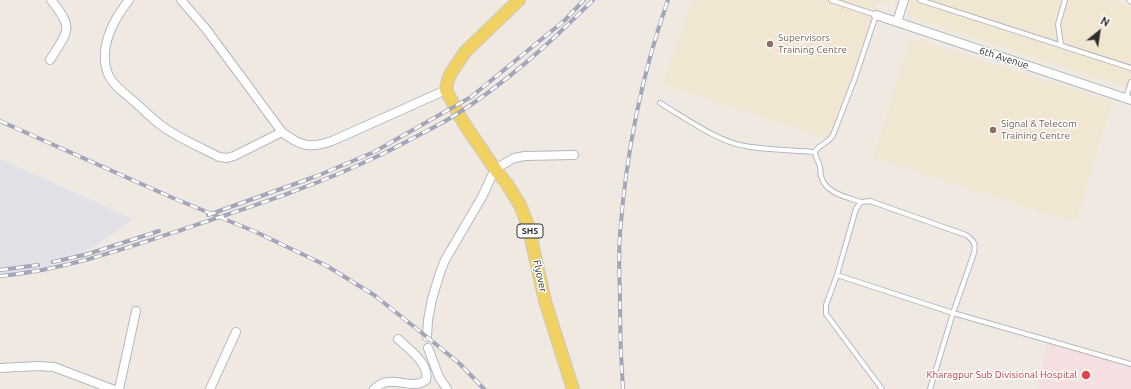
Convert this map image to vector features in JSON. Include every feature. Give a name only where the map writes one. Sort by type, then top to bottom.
[{"type":"main road","points":[[446,90],[450,73],[465,52],[519,0]]},
{"type":"main road","name":"SH5","points":[[446,90],[463,122],[495,169]]},
{"type":"main road","name":"Flyover","points":[[495,169],[514,194],[528,225],[546,301],[573,389]]},
{"type":"street","points":[[50,60],[66,35],[67,28],[66,21],[62,14],[51,0]]},
{"type":"street","points":[[129,0],[116,17],[110,30],[105,48],[106,66],[109,77],[116,85],[162,126],[219,157],[227,158],[282,132]]},
{"type":"street","points":[[181,0],[206,29],[282,132],[299,143],[308,146],[319,145],[446,90]]},
{"type":"street","points":[[897,22],[904,0]]},
{"type":"street","name":"6th Avenue","points":[[876,15],[1129,99]]},
{"type":"street","points":[[428,337],[428,320],[432,299],[445,260],[482,197],[495,169],[514,158],[525,156],[574,155]]},
{"type":"street","points":[[119,389],[136,311]]},
{"type":"street","points":[[210,389],[236,332]]},
{"type":"street","points":[[374,389],[380,384],[389,382],[416,387],[426,380],[426,370],[416,356],[398,339]]},
{"type":"street","points":[[428,348],[439,377],[447,389]]},
{"type":"street","points":[[0,368],[38,366],[54,368],[106,388]]},
{"type":"lane","points":[[660,103],[728,142],[744,146],[815,152],[829,141],[833,135],[855,78],[876,15],[831,0]]},
{"type":"lane","points":[[920,0],[1131,68]]},
{"type":"lane","points":[[1061,45],[1058,24],[1065,0]]},
{"type":"lane","points":[[1129,99],[1131,82]]},
{"type":"lane","points":[[815,152],[824,184],[833,192],[861,202],[878,204],[966,235],[974,241],[976,246],[974,253],[930,389]]},
{"type":"lane","points":[[861,202],[856,209],[837,275],[826,305],[826,314],[882,389]]},
{"type":"lane","points":[[837,275],[954,313],[1131,364]]},
{"type":"shaded area","name":"Supervisors Training Centre","points":[[693,0],[890,0],[889,5],[878,1],[829,140],[663,84]]},
{"type":"shaded area","points":[[912,0],[1109,0],[1131,7],[1131,89],[907,16]]},
{"type":"shaded area","name":"Signal & Telecom Training Centre","points":[[911,38],[1112,102],[1075,222],[873,158]]},
{"type":"shaded area","points":[[0,159],[133,219],[82,255],[23,274],[0,274]]},
{"type":"shaded area","name":"Kharagpur Sub Divisional Hospital","points":[[1049,339],[1131,361],[1131,389],[1037,389]]},
{"type":"railway","points":[[208,215],[317,176],[374,152],[471,97],[565,20],[584,0]]},
{"type":"railway","points":[[0,276],[47,269],[94,258],[282,196],[355,167],[448,120],[471,105],[526,63],[593,0]]},
{"type":"railway","points":[[623,389],[620,338],[619,243],[626,174],[643,86],[658,29],[668,0]]},
{"type":"railway","points":[[0,121],[173,198],[256,232],[327,266],[374,295],[460,364],[484,389]]},
{"type":"railway","points":[[53,262],[88,254],[159,231]]},
{"type":"railway","points":[[0,270],[38,265]]},
{"type":"place","name":"Supervisors Training Centre","points":[[770,44]]},
{"type":"place","name":"Signal & Telecom Training Centre","points":[[993,130]]},
{"type":"place","name":"Kharagpur Sub Divisional Hospital","points":[[1086,375]]}]
